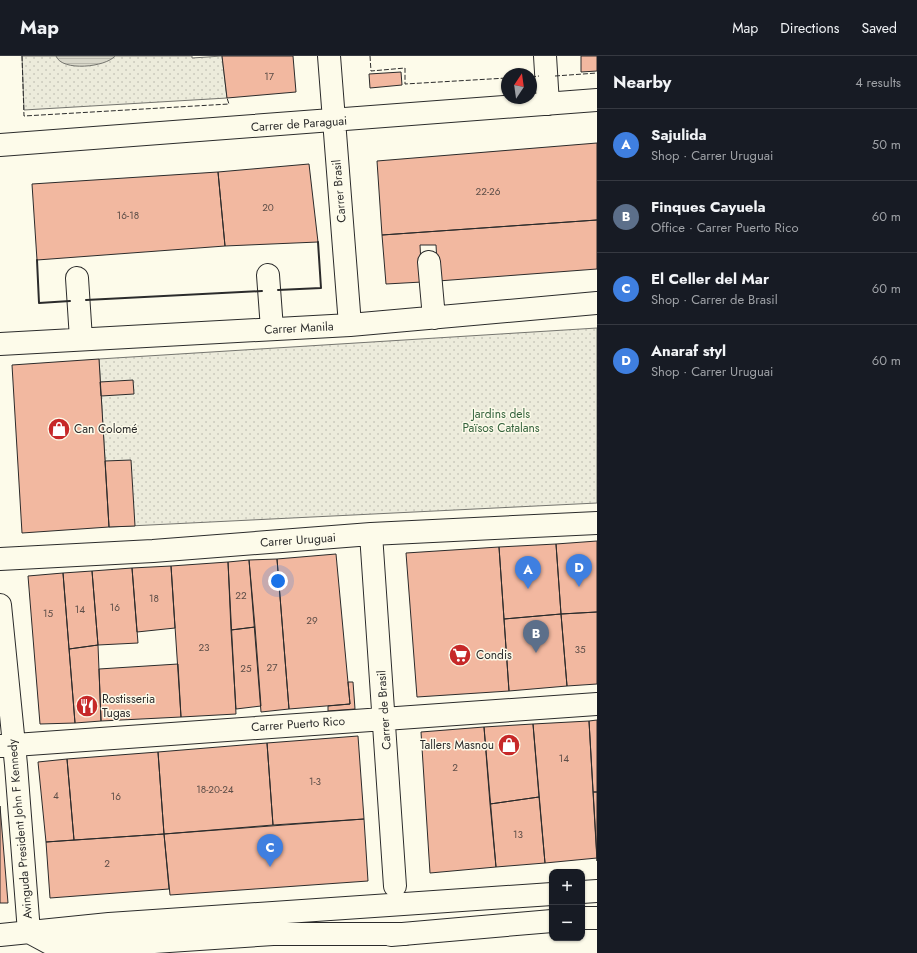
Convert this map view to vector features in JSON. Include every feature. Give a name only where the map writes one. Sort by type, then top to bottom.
[{"type":"street","name":"Carrer Brasil","points":[[329,56],[350,325]]},
{"type":"street","points":[[545,56],[548,104]]},
{"type":"street","name":"Carrer de Paraguai","points":[[0,145],[597,100]]},
{"type":"street","points":[[429,262],[434,318]]},
{"type":"street","points":[[268,275],[272,329]]},
{"type":"street","points":[[77,278],[82,340]]},
{"type":"street","name":"Carrer Manila","points":[[0,344],[350,325],[597,303]]},
{"type":"street","name":"Carrer Uruguai","points":[[0,559],[153,551],[371,534],[597,523]]},
{"type":"street","name":"Carrer de Brasil","points":[[371,534],[395,886]]},
{"type":"street","name":"Avinguda President John F Kennedy","points":[[0,606],[6,745],[29,932]]},
{"type":"street","name":"Carrer Puerto Rico","points":[[6,745],[597,704]]},
{"type":"street","points":[[585,892],[597,891]]},
{"type":"street","points":[[0,935],[133,923],[549,894]]},
{"type":"street","points":[[585,918],[597,918]]},
{"type":"street","points":[[195,953],[549,921]]},
{"type":"street","points":[[29,932],[55,946],[95,946],[273,934],[406,934]]},
{"type":"green space","points":[[22,56],[192,56],[192,58],[222,56],[227,98],[24,110]]},
{"type":"green space","name":"Jardins dels Països Catalans","points":[[597,328],[597,503],[109,527],[99,359]]},
{"type":"shaded area","points":[[56,56],[115,56],[103,63],[75,66],[60,61]]},
{"type":"building","points":[[222,56],[293,56],[296,92],[227,98]]},
{"type":"building","points":[[581,56],[597,56],[597,71],[581,72]]},
{"type":"building","points":[[401,72],[402,85],[370,88],[369,74]]},
{"type":"building","points":[[597,143],[597,220],[382,235],[377,161]]},
{"type":"building","points":[[309,164],[318,242],[225,246],[218,172]]},
{"type":"building","points":[[218,172],[225,246],[37,260],[32,184]]},
{"type":"building","points":[[597,220],[597,269],[438,281],[436,245],[420,245],[422,282],[386,284],[382,235]]},
{"type":"building","name":"Can Colomé","points":[[99,359],[109,527],[22,533],[12,365]]},
{"type":"building","points":[[133,380],[134,394],[101,396],[100,382]]},
{"type":"building","points":[[131,460],[135,526],[109,527],[105,461]]},
{"type":"building","points":[[597,541],[597,612],[561,614],[556,544]]},
{"type":"building","points":[[556,544],[561,614],[504,619],[499,547]]},
{"type":"building","name":"Condis","points":[[499,547],[509,691],[417,697],[406,553]]},
{"type":"building","points":[[336,554],[350,704],[289,709],[277,559]]},
{"type":"building","points":[[277,559],[289,709],[261,712],[249,560]]},
{"type":"building","points":[[249,560],[255,627],[231,630],[228,562]]},
{"type":"building","points":[[228,562],[236,714],[181,717],[171,566]]},
{"type":"building","points":[[171,566],[175,628],[137,632],[132,568]]},
{"type":"building","points":[[132,568],[138,643],[98,645],[92,571]]},
{"type":"building","points":[[92,571],[98,645],[69,649],[63,573]]},
{"type":"building","points":[[63,573],[75,723],[40,724],[28,576]]},
{"type":"building","points":[[597,612],[597,684],[567,686],[561,614]]},
{"type":"building","points":[[561,614],[567,686],[509,691],[504,619]]},
{"type":"building","points":[[255,627],[261,706],[236,709],[231,630]]},
{"type":"building","points":[[98,645],[101,721],[75,723],[69,649]]},
{"type":"building","points":[[178,664],[181,717],[101,721],[99,669]]},
{"type":"building","points":[[348,682],[353,682],[355,709],[328,711],[328,706],[350,704]]},
{"type":"building","points":[[597,720],[597,792],[593,792],[589,721]]},
{"type":"building","points":[[589,721],[597,858],[545,863],[533,724]]},
{"type":"building","points":[[533,724],[539,797],[490,804],[484,727]]},
{"type":"building","points":[[484,727],[496,867],[430,873],[421,732]]},
{"type":"building","points":[[358,736],[364,819],[273,825],[267,743]]},
{"type":"building","points":[[267,743],[273,825],[164,834],[158,752]]},
{"type":"building","points":[[158,752],[164,834],[74,840],[67,759]]},
{"type":"building","points":[[67,759],[74,840],[46,842],[38,762]]},
{"type":"building","points":[[593,792],[597,792],[597,861]]},
{"type":"building","points":[[539,797],[545,863],[496,867],[490,804]]},
{"type":"building","points":[[0,806],[8,903],[0,903]]},
{"type":"building","points":[[364,819],[368,881],[170,895],[164,834]]},
{"type":"building","points":[[164,834],[169,889],[50,898],[46,842]]},
{"type":"fence","points":[[22,56],[24,116],[229,104],[227,98]]},
{"type":"fence","points":[[370,56],[371,71],[405,68],[405,84],[501,78]]},
{"type":"fence","points":[[555,76],[597,73]]},
{"type":"wall","points":[[278,290],[321,288],[318,242]]},
{"type":"wall","points":[[37,260],[39,303],[70,301]]},
{"type":"wall","points":[[86,300],[262,291]]},
{"type":"place","name":"Can Colomé","points":[[59,429]]},
{"type":"place","name":"Anaraf styl","points":[[579,587]]},
{"type":"place","name":"Sajulida","points":[[528,589]]},
{"type":"place","name":"Finques Cayuela","points":[[536,653]]},
{"type":"place","name":"Condis","points":[[460,655]]},
{"type":"place","name":"Rostisseria Tugas","points":[[87,706]]},
{"type":"place","name":"Tallers Masnou","points":[[509,745]]},
{"type":"place","name":"El Celler del Mar","points":[[270,867]]}]
